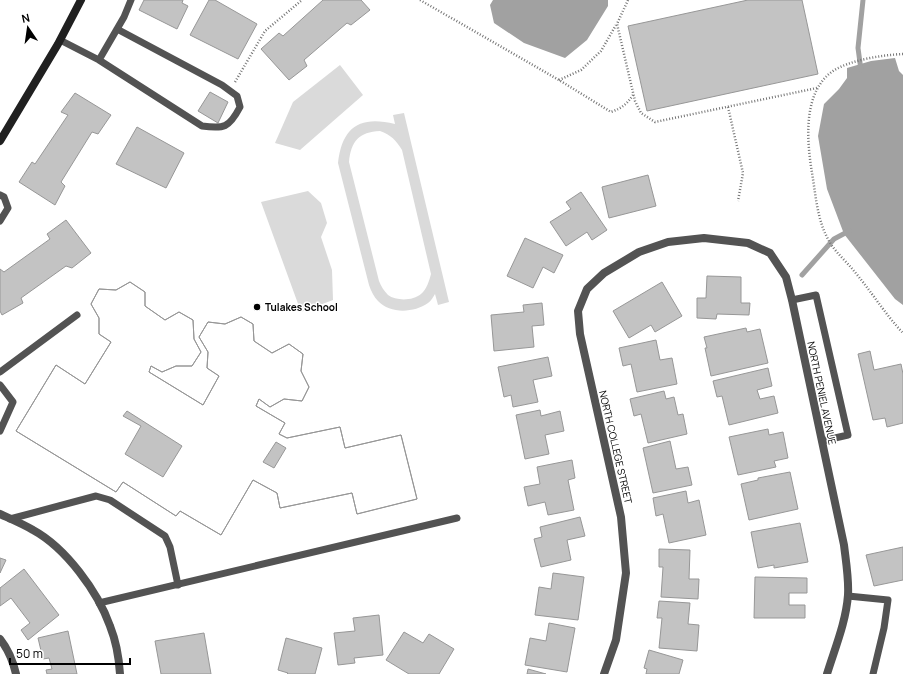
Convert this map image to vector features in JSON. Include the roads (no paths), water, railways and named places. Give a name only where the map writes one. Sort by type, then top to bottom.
[{"type":"street","points":[[0,141],[60,40],[81,0]]},
{"type":"street","name":"NORTH PENIEL AVENUE","points":[[639,252],[668,242],[704,238],[748,243],[770,253],[786,277],[844,545],[848,596],[842,627],[827,674]]},
{"type":"street","name":"NORTH COLLEGE STREET","points":[[604,674],[616,640],[626,573],[621,517],[580,334],[578,311],[587,289],[592,284],[604,273],[639,252]]},
{"type":"street","points":[[0,514],[34,530],[56,546],[79,570],[99,603],[110,626],[117,650],[120,674]]},
{"type":"street","points":[[0,638],[14,665],[16,674]]},
{"type":"lane","points":[[99,60],[118,29],[131,0]]},
{"type":"lane","points":[[60,40],[99,60],[202,126],[220,128],[233,120],[240,107],[237,96],[118,29]]},
{"type":"lane","points":[[0,195],[4,197],[8,208],[0,221]]},
{"type":"lane","points":[[792,300],[816,295],[848,435],[822,441]]},
{"type":"lane","points":[[0,372],[77,315]]},
{"type":"lane","points":[[0,385],[13,402],[0,431]]},
{"type":"lane","points":[[10,519],[96,496],[110,500],[165,536],[170,547],[178,585]]},
{"type":"lane","points":[[99,603],[457,518]]},
{"type":"lane","points":[[848,596],[888,600],[884,628],[873,674]]},
{"type":"waterway","points":[[861,70],[858,48],[863,0]]},
{"type":"waterway","points":[[802,275],[834,239],[849,231]]},
{"type":"place","name":"Tulakes School","points":[[257,307]]}]
